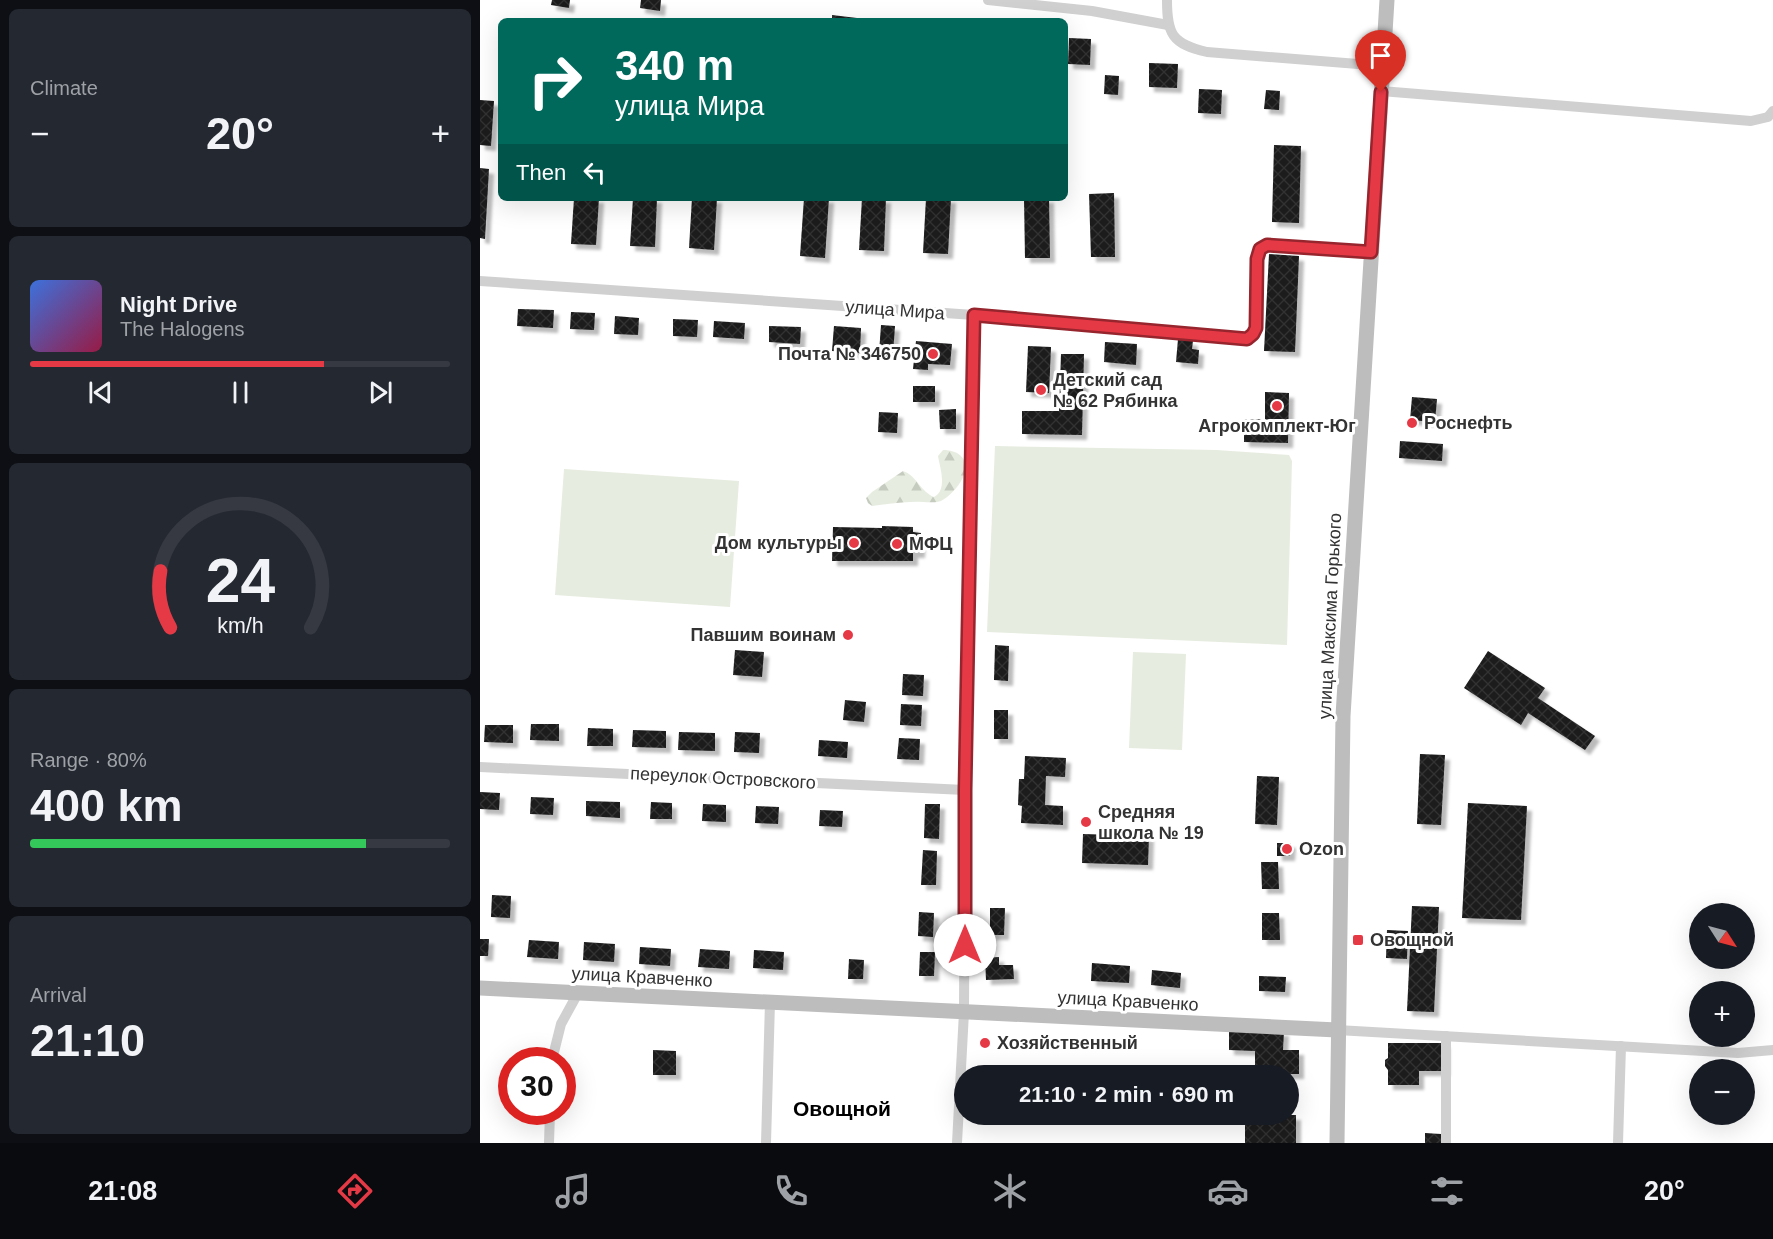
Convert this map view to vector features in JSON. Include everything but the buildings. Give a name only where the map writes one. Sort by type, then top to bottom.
[{"type":"main road","name":"улица Максима Горького","points":[[1336,1143],[1343,716],[1387,0]]},
{"type":"main road","name":"улица Кравченко","points":[[480,988],[1337,1030]]},
{"type":"street","points":[[988,0],[1092,11],[1168,25]]},
{"type":"street","points":[[1167,0],[1168,25],[1176,38],[1184,45],[1207,52],[1383,66]]},
{"type":"street","points":[[1381,92],[1751,121],[1768,117],[1773,111]]},
{"type":"street","name":"улица Мира","points":[[480,281],[974,315],[1247,339],[1256,328],[1257,259],[1260,249],[1267,245],[1371,252]]},
{"type":"street","points":[[957,1143],[964,1012],[965,790],[974,315]]},
{"type":"street","name":"переулок Островского","points":[[480,767],[965,790]]},
{"type":"street","points":[[555,1047],[561,1024],[578,993]]},
{"type":"street","points":[[766,1143],[770,1002]]},
{"type":"street","name":"улица Кравченко","points":[[1337,1030],[1738,1053],[1768,1051]]},
{"type":"street","points":[[1446,1036],[1446,1143]]},
{"type":"street","points":[[1618,1143],[1621,1046]]},
{"type":"street","points":[[1768,1051],[1773,1059]]},
{"type":"street","points":[[549,1143],[550,1125]]},
{"type":"green space","points":[[995,446],[1216,450],[1289,455],[1292,461],[1287,645],[987,632]]},
{"type":"green space","points":[[943,450],[957,453],[963,458],[965,464],[962,478],[947,497],[935,502],[904,502],[872,506],[868,503],[866,498],[872,492],[903,471],[912,476],[929,495],[934,497],[938,494],[942,484],[938,456]]},
{"type":"green space","points":[[564,469],[739,481],[730,607],[555,595]]},
{"type":"green space","points":[[1133,652],[1186,654],[1182,750],[1129,748]]},
{"type":"place","name":"Почта № 346750","points":[[933,354]]},
{"type":"place","name":"Детский сад № 62 Рябинка","points":[[1041,390]]},
{"type":"place","name":"Агрокомплект-Юг","points":[[1277,406]]},
{"type":"place","name":"Роснефть","points":[[1412,423]]},
{"type":"place","name":"Дом культуры","points":[[854,543]]},
{"type":"place","name":"МФЦ","points":[[897,544]]},
{"type":"place","name":"Павшим воинам","points":[[848,635]]},
{"type":"place","name":"Средняя школа № 19","points":[[1086,822]]},
{"type":"place","name":"Ozon","points":[[1287,849]]},
{"type":"place","name":"Овощной","points":[[1358,940]]},
{"type":"place","name":"Хозяйственный","points":[[985,1043]]},
{"type":"district","name":"Овощной","points":[[842,1108]]},
{"type":"route","points":[[965,945],[965,790],[974,315],[1247,339],[1256,328],[1257,259],[1260,249],[1267,245],[1371,252],[1381,92]]}]
